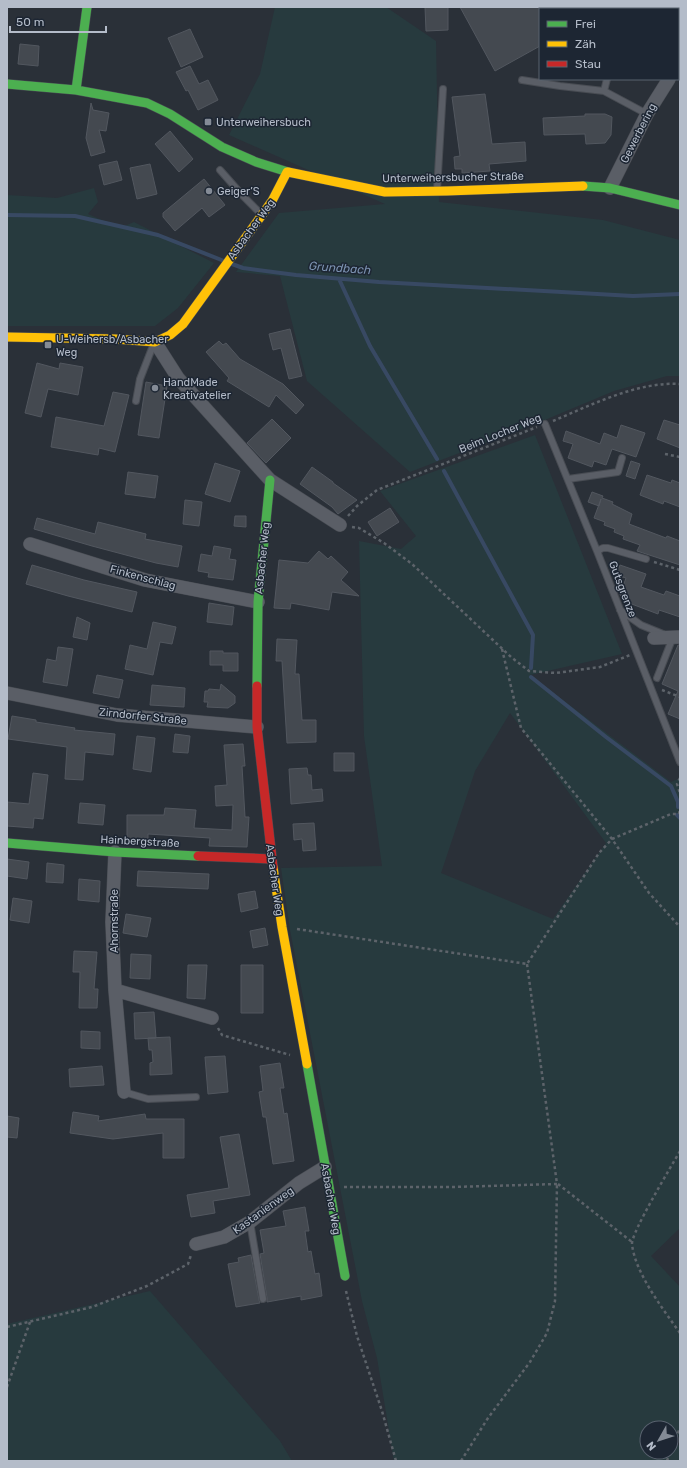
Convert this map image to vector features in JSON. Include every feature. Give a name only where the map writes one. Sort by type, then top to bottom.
[{"type":"street","points":[[76,90],[87,7]]},
{"type":"street","name":"Gewerbering","points":[[610,188],[647,114],[668,80]]},
{"type":"street","name":"Unterweihersbucher Straße","points":[[7,84],[76,90],[147,103],[170,114],[222,147],[256,162],[287,172],[385,192],[577,185],[610,188],[680,205]]},
{"type":"street","name":"Asbacher Weg","points":[[154,342],[170,335],[183,324],[272,201],[287,172]]},
{"type":"street","points":[[7,337],[115,339],[154,342],[178,378],[270,480],[340,525]]},
{"type":"street","name":"Asbacher Weg","points":[[270,480],[258,602],[257,727],[272,859],[282,927],[345,1276]]},
{"type":"street","name":"Finkenschlag","points":[[30,544],[146,580],[258,602]]},
{"type":"street","points":[[654,638],[677,637]]},
{"type":"street","name":"Zirndorfer Straße","points":[[7,694],[117,715],[257,727]]},
{"type":"street","name":"Hainbergstraße","points":[[7,843],[115,852],[272,859]]},
{"type":"street","name":"Ahornstraße","points":[[115,852],[112,922],[115,990],[124,1092]]},
{"type":"street","points":[[115,990],[212,1018]]},
{"type":"street","name":"Kastanienweg","points":[[196,1244],[224,1237],[250,1222],[299,1183],[325,1167]]},
{"type":"lane","points":[[522,80],[604,91],[647,114]]},
{"type":"lane","points":[[604,91],[607,80]]},
{"type":"lane","points":[[437,191],[443,89]]},
{"type":"lane","points":[[220,170],[262,215]]},
{"type":"lane","points":[[136,401],[140,379],[154,342]]},
{"type":"lane","name":"Gutsgrenze","points":[[545,424],[680,762]]},
{"type":"lane","points":[[568,479],[618,472],[622,458]]},
{"type":"lane","points":[[597,551],[603,548],[608,548],[646,559]]},
{"type":"lane","points":[[620,610],[641,625],[677,637],[657,678]]},
{"type":"lane","points":[[124,1092],[148,1099],[196,1097]]},
{"type":"lane","points":[[250,1222],[263,1299]]},
{"type":"path","name":"Beim Locher Weg","points":[[340,525],[357,506],[377,490],[624,392],[669,383],[680,384]]},
{"type":"path","points":[[665,454],[680,457]]},
{"type":"path","points":[[340,525],[359,528],[384,543],[412,564],[502,648],[529,671],[556,673],[600,667],[636,653]]},
{"type":"path","points":[[646,559],[680,570]]},
{"type":"path","points":[[502,648],[521,728],[612,839],[649,893],[680,927]]},
{"type":"path","points":[[649,685],[680,697]]},
{"type":"path","points":[[680,778],[677,784],[680,793]]},
{"type":"path","points":[[461,1461],[488,1418],[530,1362],[547,1333],[555,1301],[557,1184],[527,964],[599,853],[612,839],[671,814],[679,814],[680,808]]},
{"type":"path","points":[[282,927],[527,964]]},
{"type":"path","points":[[212,1018],[222,1035],[306,1059]]},
{"type":"path","points":[[632,1242],[643,1216],[680,1151]]},
{"type":"path","points":[[329,1187],[453,1187],[557,1184],[632,1242],[639,1268],[659,1303],[680,1333]]},
{"type":"path","points":[[7,1326],[92,1307],[147,1286],[188,1264],[196,1244]]},
{"type":"path","points":[[345,1276],[346,1292],[357,1336],[382,1411],[396,1461]]},
{"type":"path","points":[[7,1387],[30,1321]]},
{"type":"green space","points":[[275,7],[386,7],[436,41],[439,202],[603,220],[680,240],[680,376],[667,376],[614,391],[540,422],[410,472],[307,381],[280,276],[236,272],[279,213],[385,204],[229,135],[260,74]]},
{"type":"green space","points":[[94,188],[98,202],[88,214],[120,228],[134,222],[214,263],[178,308],[155,326],[7,326],[7,195],[57,198]]},
{"type":"green space","points":[[535,435],[622,654],[530,675],[671,782],[680,778],[680,1228],[651,1256],[680,1287],[680,1435],[679,1436],[679,1420],[639,1420],[639,1460],[679,1460],[679,1446],[680,1461],[394,1461],[377,1358],[362,1301],[290,930],[281,868],[382,866],[364,736],[359,541],[401,549],[416,536],[380,491]],"holes":[[[510,713],[606,843],[553,919],[441,873],[475,771]]]},
{"type":"green space","points":[[150,1291],[280,1441],[292,1461],[7,1461],[7,1324]]},
{"type":"building","points":[[425,7],[448,7],[448,30],[426,31]]},
{"type":"building","points":[[460,7],[540,7],[539,47],[495,71]]},
{"type":"building","points":[[190,29],[203,57],[181,67],[168,38]]},
{"type":"building","points":[[20,44],[39,46],[38,66],[18,64]]},
{"type":"building","points":[[190,66],[199,84],[208,80],[218,100],[198,110],[188,90],[186,91],[176,72]]},
{"type":"building","points":[[485,94],[492,144],[525,142],[526,161],[489,164],[490,171],[462,173],[462,169],[455,169],[454,157],[460,156],[452,97]]},
{"type":"building","points":[[91,103],[93,110],[109,113],[106,131],[99,130],[105,152],[91,156],[86,138]]},
{"type":"building","points":[[585,114],[605,114],[612,117],[611,135],[605,143],[586,144],[585,134],[544,135],[543,118],[585,116]]},
{"type":"building","points":[[170,131],[193,159],[179,172],[155,144]]},
{"type":"building","points":[[117,161],[122,180],[104,185],[99,165]]},
{"type":"building","points":[[150,164],[157,194],[137,199],[130,168]]},
{"type":"building","points":[[204,179],[225,205],[209,217],[202,208],[175,231],[163,217],[163,213]]},
{"type":"building","points":[[290,329],[302,376],[289,379],[281,348],[273,350],[269,334]]},
{"type":"building","points":[[219,341],[223,345],[226,343],[240,359],[283,384],[304,405],[296,414],[276,395],[269,407],[227,381],[229,378],[206,352]]},
{"type":"building","points":[[37,363],[59,369],[60,363],[83,367],[78,395],[48,389],[41,417],[25,413]]},
{"type":"building","points":[[146,382],[167,386],[159,438],[138,435]]},
{"type":"building","points":[[113,392],[129,395],[115,452],[99,448],[98,455],[51,447],[56,417],[104,426]]},
{"type":"building","points":[[272,419],[291,438],[266,463],[247,443]]},
{"type":"building","points":[[664,420],[680,425],[680,448],[657,439]]},
{"type":"building","points":[[621,425],[645,433],[636,457],[612,449],[606,465],[594,461],[592,467],[568,458],[573,444],[563,441],[566,431],[600,444],[604,433],[617,438]]},
{"type":"building","points":[[631,461],[640,464],[635,479],[626,476]]},
{"type":"building","points":[[215,463],[240,471],[230,502],[205,494]]},
{"type":"building","points":[[312,467],[357,500],[338,514],[332,507],[300,484]]},
{"type":"building","points":[[128,472],[158,476],[155,498],[125,494]]},
{"type":"building","points":[[647,475],[671,483],[672,480],[680,483],[680,507],[664,501],[663,504],[640,495]]},
{"type":"building","points":[[592,492],[603,496],[602,498],[613,502],[612,504],[632,514],[629,524],[666,538],[667,536],[680,541],[680,565],[637,551],[640,545],[623,539],[624,536],[614,532],[615,529],[604,525],[605,522],[594,518],[598,506],[588,502]]},
{"type":"building","points":[[185,500],[202,502],[199,526],[183,524]]},
{"type":"building","points":[[390,508],[399,522],[377,536],[368,522]]},
{"type":"building","points":[[235,516],[246,516],[246,527],[234,526]]},
{"type":"building","points":[[37,518],[95,534],[98,522],[146,534],[145,539],[182,546],[178,567],[156,563],[34,529]]},
{"type":"building","points":[[214,546],[231,549],[229,559],[236,560],[233,580],[208,577],[209,573],[198,571],[201,554],[212,556]]},
{"type":"building","points":[[319,551],[328,559],[331,556],[348,572],[341,580],[359,596],[332,592],[329,610],[291,603],[290,609],[274,608],[279,560],[308,563]]},
{"type":"building","points":[[32,565],[84,580],[137,592],[132,612],[26,584]]},
{"type":"building","points":[[620,565],[646,574],[641,587],[664,595],[666,591],[680,596],[680,617],[659,610],[658,614],[629,603],[630,602],[620,595],[626,578],[616,575]]},
{"type":"building","points":[[209,603],[234,607],[232,625],[207,622]]},
{"type":"building","points":[[77,617],[90,623],[87,640],[73,637]]},
{"type":"building","points":[[153,622],[176,627],[172,644],[160,642],[153,675],[125,669],[130,645],[147,649]]},
{"type":"building","points":[[277,639],[297,640],[295,674],[299,674],[302,720],[316,720],[316,742],[287,743],[282,661],[276,661]]},
{"type":"building","points":[[678,645],[680,645],[680,719],[668,714],[678,691],[662,684]]},
{"type":"building","points":[[58,647],[73,649],[67,686],[43,682],[47,659],[56,661]]},
{"type":"building","points":[[210,651],[238,653],[238,671],[223,671],[223,665],[210,665]]},
{"type":"building","points":[[97,675],[123,680],[119,698],[93,693]]},
{"type":"building","points":[[221,684],[235,696],[235,703],[228,708],[207,707],[208,702],[204,702],[205,691],[208,691],[209,689],[220,690]]},
{"type":"building","points":[[152,685],[185,688],[184,707],[150,705]]},
{"type":"building","points":[[12,716],[36,720],[36,722],[75,728],[74,730],[115,734],[113,755],[85,752],[83,780],[65,779],[67,747],[8,739]]},
{"type":"building","points":[[175,734],[190,736],[188,753],[173,752]]},
{"type":"building","points":[[137,736],[155,738],[151,772],[133,769]]},
{"type":"building","points":[[243,744],[245,766],[242,766],[245,817],[249,817],[247,847],[209,846],[210,838],[148,834],[148,843],[127,842],[127,815],[164,815],[165,808],[196,810],[194,828],[232,830],[233,805],[216,806],[215,786],[227,785],[224,745]]},
{"type":"building","points":[[334,753],[354,753],[354,771],[334,771]]},
{"type":"building","points":[[307,768],[308,775],[311,775],[312,790],[322,789],[323,801],[291,804],[289,769]]},
{"type":"building","points":[[33,773],[48,775],[43,819],[34,818],[33,828],[7,826],[7,802],[29,804]]},
{"type":"building","points":[[80,803],[105,805],[103,825],[78,823]]},
{"type":"building","points":[[314,823],[316,850],[303,851],[302,839],[294,840],[293,824]]},
{"type":"building","points":[[7,859],[29,862],[27,879],[7,876]]},
{"type":"building","points":[[47,863],[64,865],[63,883],[46,882]]},
{"type":"building","points":[[138,871],[209,874],[208,889],[137,886]]},
{"type":"building","points":[[79,879],[100,881],[99,902],[78,900]]},
{"type":"building","points":[[255,891],[258,908],[241,912],[238,894]]},
{"type":"building","points":[[13,898],[32,901],[29,923],[10,920]]},
{"type":"building","points":[[126,914],[151,918],[147,937],[123,933]]},
{"type":"building","points":[[265,928],[268,945],[253,948],[250,931]]},
{"type":"building","points":[[74,951],[97,952],[94,989],[98,989],[97,1008],[79,1008],[80,972],[73,972]]},
{"type":"building","points":[[131,954],[151,955],[150,979],[130,978]]},
{"type":"building","points":[[188,965],[207,965],[205,999],[187,998]]},
{"type":"building","points":[[241,965],[263,965],[263,1013],[241,1013]]},
{"type":"building","points":[[154,1012],[156,1038],[135,1039],[134,1013]]},
{"type":"building","points":[[81,1031],[100,1032],[100,1049],[81,1048]]},
{"type":"building","points":[[170,1037],[172,1074],[150,1075],[150,1063],[153,1062],[152,1050],[149,1050],[148,1038]]},
{"type":"building","points":[[225,1056],[228,1092],[208,1094],[205,1057]]},
{"type":"building","points":[[280,1063],[284,1088],[280,1088],[284,1114],[287,1113],[294,1161],[273,1164],[266,1117],[263,1117],[259,1092],[263,1091],[260,1066]]},
{"type":"building","points":[[102,1066],[104,1085],[70,1087],[69,1069]]},
{"type":"building","points":[[73,1112],[99,1116],[98,1121],[145,1114],[146,1119],[184,1119],[184,1158],[163,1158],[163,1133],[113,1139],[70,1133]]},
{"type":"building","points":[[7,1116],[19,1118],[17,1138],[7,1137]]},
{"type":"building","points":[[239,1134],[250,1195],[213,1201],[215,1213],[191,1217],[187,1195],[229,1188],[220,1137]]},
{"type":"building","points":[[305,1207],[309,1231],[305,1231],[308,1252],[311,1251],[315,1274],[319,1273],[322,1296],[301,1300],[301,1296],[267,1302],[260,1254],[264,1253],[260,1230],[286,1226],[283,1211]]},
{"type":"building","points":[[251,1255],[260,1303],[236,1307],[228,1264],[239,1262],[238,1258]]},
{"type":"waterway","name":"Grundbach","points":[[7,215],[75,216],[158,235],[224,261]]},
{"type":"waterway","name":"Grundbach","points":[[232,264],[243,268],[296,275],[379,282],[633,296],[680,294]]},
{"type":"waterway","points":[[339,279],[370,346],[437,459]]},
{"type":"waterway","points":[[444,471],[533,635],[531,668]]},
{"type":"waterway","points":[[531,677],[606,737],[671,786],[678,802],[678,807]]},
{"type":"waterway","points":[[677,815],[680,818]]},
{"type":"traffic: fast","points":[[87,7],[76,90],[147,103],[170,114],[222,147],[256,162],[288,172]]},
{"type":"traffic: fast","points":[[7,84],[76,90]]},
{"type":"traffic: fast","points":[[583,186],[610,188],[680,205]]},
{"type":"traffic: fast","points":[[257,686],[258,602],[270,480]]},
{"type":"traffic: fast","points":[[7,843],[115,852],[198,856]]},
{"type":"traffic: fast","points":[[307,1064],[345,1276]]},
{"type":"traffic: slow","points":[[7,337],[115,339],[155,342],[170,335],[183,324],[272,201],[287,172]]},
{"type":"traffic: slow","points":[[288,172],[385,192],[583,186]]},
{"type":"traffic: slow","points":[[273,867],[282,927],[307,1064]]},
{"type":"traffic: jam","points":[[257,686],[257,727],[273,867]]},
{"type":"traffic: jam","points":[[198,856],[272,859]]},
{"type":"place","name":"Unterweihersbuch","points":[[208,122]]},
{"type":"place","name":"Geiger’S","points":[[209,191]]},
{"type":"place","name":"U-Weihersb/Asbacher Weg","points":[[48,345]]},
{"type":"place","name":"HandMade Kreativatelier","points":[[155,388]]}]
